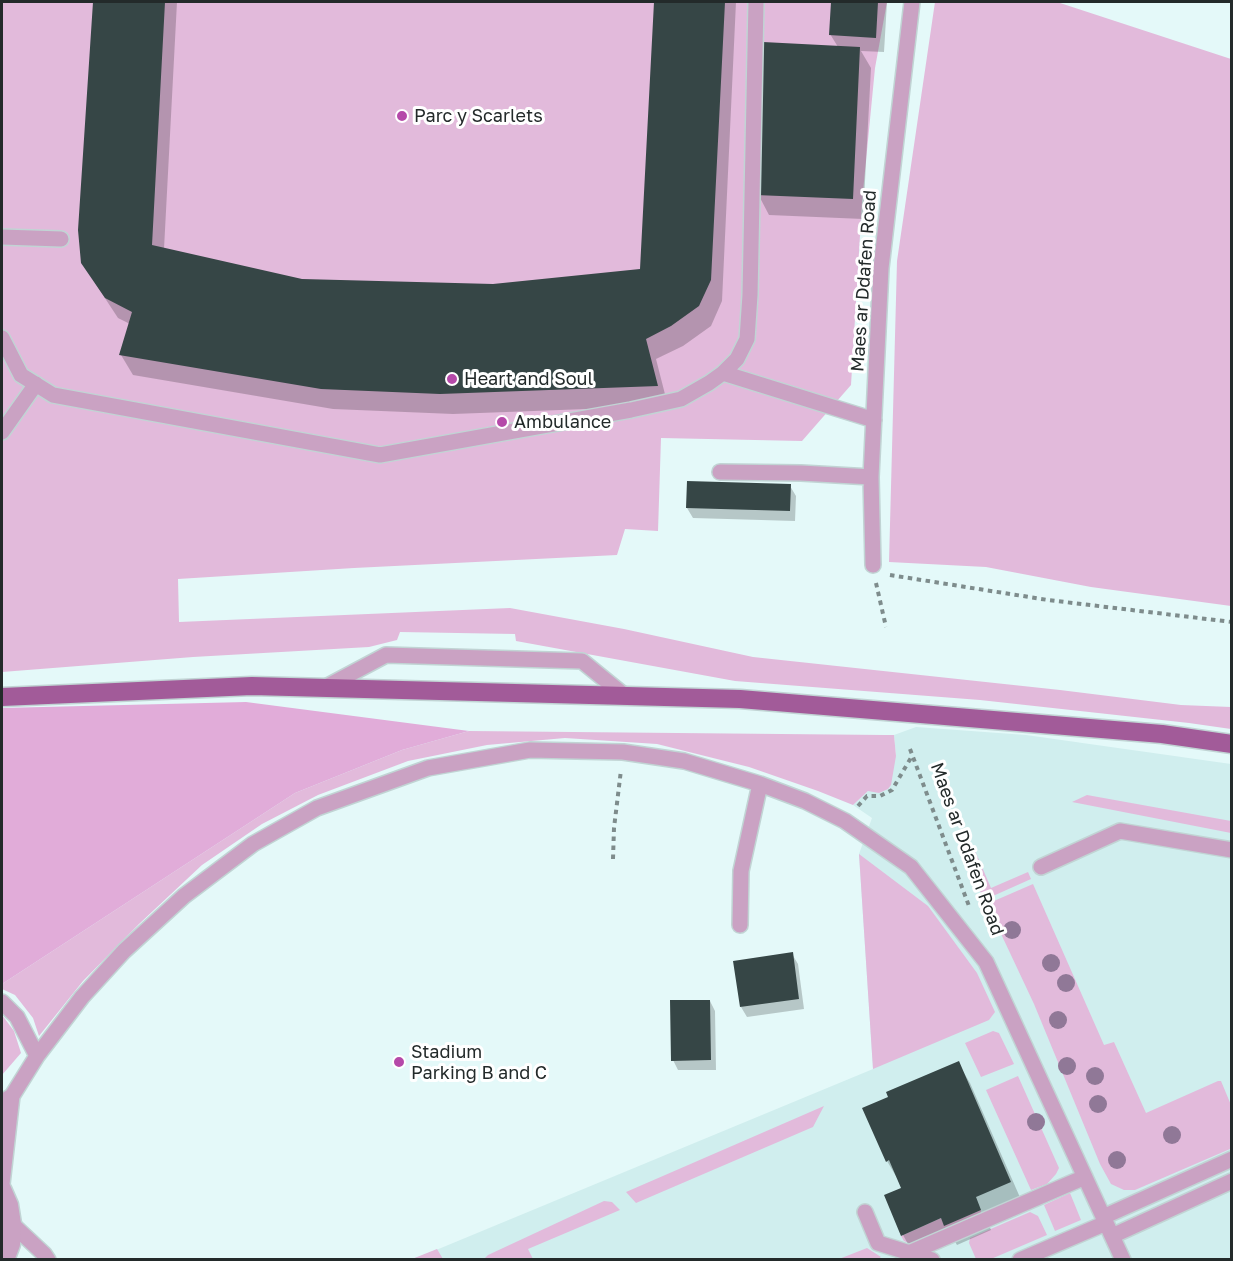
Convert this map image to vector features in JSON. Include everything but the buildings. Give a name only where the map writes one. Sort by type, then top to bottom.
[{"type":"main road","points":[[2,697],[252,686],[740,699],[1162,734],[1232,744]]},
{"type":"street","points":[[2,1189],[9,1205],[12,1224],[11,1244],[6,1260]]},
{"type":"lane","points":[[2,338],[21,375],[52,395],[380,455],[631,411],[681,399],[723,373],[737,359],[747,339],[750,295],[756,2]]},
{"type":"lane","name":"Maes ar Ddafen Road","points":[[877,571],[871,477],[881,267],[912,2]]},
{"type":"lane","points":[[2,237],[62,239]]},
{"type":"lane","points":[[723,373],[874,420]]},
{"type":"lane","points":[[2,432],[36,384]]},
{"type":"lane","points":[[720,472],[871,477]]},
{"type":"lane","points":[[324,688],[386,655],[398,655],[582,661],[625,696]]},
{"type":"lane","points":[[2,1184],[7,1099],[38,1056],[82,997],[124,951],[184,896],[252,844],[317,808],[428,768],[530,750],[623,752],[684,761],[760,784],[806,801],[845,821],[911,867],[986,962],[1123,1260]]},
{"type":"lane","points":[[740,926],[741,871],[760,784]]},
{"type":"lane","points":[[1041,867],[1120,831],[1232,850]]},
{"type":"lane","points":[[2,1002],[16,1017],[38,1056]]},
{"type":"lane","points":[[1107,1225],[1232,1159]]},
{"type":"lane","points":[[909,1252],[1085,1177]]},
{"type":"lane","points":[[1020,1260],[1107,1225],[1232,1181]]},
{"type":"lane","points":[[865,1212],[878,1243],[932,1260]]},
{"type":"lane","points":[[12,1224],[48,1260]]},
{"type":"path","points":[[886,627],[877,571],[1048,600],[1232,622]]},
{"type":"path","name":"Maes ar Ddafen Road","points":[[910,749],[971,912]]},
{"type":"path","points":[[613,859],[614,828],[623,752]]},
{"type":"path","points":[[845,821],[867,796],[880,795],[892,790],[912,755]]},
{"type":"shaded area","points":[[2,2],[887,2],[875,68],[862,202],[851,385],[802,441],[661,438],[658,531],[625,529],[617,555],[178,579],[179,622],[510,608],[624,629],[753,657],[1181,705],[1231,707],[1231,729],[980,700],[735,681],[516,641],[515,634],[400,632],[397,640],[369,647],[193,657],[2,672]]},
{"type":"shaded area","points":[[935,2],[1057,2],[1231,59],[1231,606],[1091,587],[986,567],[889,562],[897,261]]},
{"type":"shaded area","points":[[246,702],[469,731],[402,750],[295,793],[2,984],[2,708]]},
{"type":"shaded area","points":[[916,727],[1026,735],[1231,764],[1231,1259],[412,1260],[873,1069],[859,854],[872,818],[853,805],[868,791],[896,756],[894,735]]},
{"type":"shaded area","points":[[469,731],[894,735],[896,756],[891,785],[888,789],[879,793],[868,791],[853,805],[749,767],[657,744],[565,738],[487,745],[408,761],[318,795],[262,824],[202,865],[83,981],[39,1036],[33,1018],[15,995],[2,989],[2,984],[295,793],[402,750]]},
{"type":"shaded area","points":[[1087,795],[1231,821],[1231,833],[1072,802]]},
{"type":"shaded area","points":[[973,846],[991,888],[1028,872],[1031,879],[984,900],[962,851]]},
{"type":"shaded area","points":[[859,854],[928,906],[977,973],[995,1012],[989,1020],[873,1069]]},
{"type":"shaded area","points":[[1033,884],[1104,1045],[1114,1042],[1146,1113],[1221,1081],[1231,1105],[1232,1147],[1230,1149],[1135,1190],[1124,1190],[1111,1184],[1100,1164],[1034,1004],[987,904]]},
{"type":"shaded area","points":[[2,1015],[14,1031],[21,1053],[2,1075]]},
{"type":"shaded area","points":[[993,1031],[999,1033],[1014,1064],[981,1077],[965,1043]]},
{"type":"shaded area","points":[[1018,1076],[1059,1168],[1047,1184],[1031,1190],[986,1090]]},
{"type":"shaded area","points":[[824,1106],[813,1127],[636,1203],[626,1192]]},
{"type":"shaded area","points":[[1070,1193],[1081,1220],[1055,1231],[1044,1205]]},
{"type":"shaded area","points":[[604,1201],[612,1202],[620,1210],[528,1249],[533,1259],[484,1259],[488,1255]]},
{"type":"shaded area","points":[[981,1210],[981,1213],[915,1243],[904,1241],[901,1236],[941,1218],[944,1225]]},
{"type":"shaded area","points":[[1030,1212],[1038,1216],[1047,1235],[991,1259],[976,1259],[969,1243],[970,1238]]},
{"type":"shaded area","points":[[867,1248],[881,1257],[877,1260],[839,1259]]},
{"type":"shaded area","points":[[437,1249],[443,1259],[412,1259]]},
{"type":"place","name":"Parc y Scarlets","points":[[402,116]]},
{"type":"place","name":"Heart and Soul","points":[[452,379]]},
{"type":"place","name":"Ambulance","points":[[502,422]]},
{"type":"place","name":"Stadium Parking B and C","points":[[399,1062]]}]
